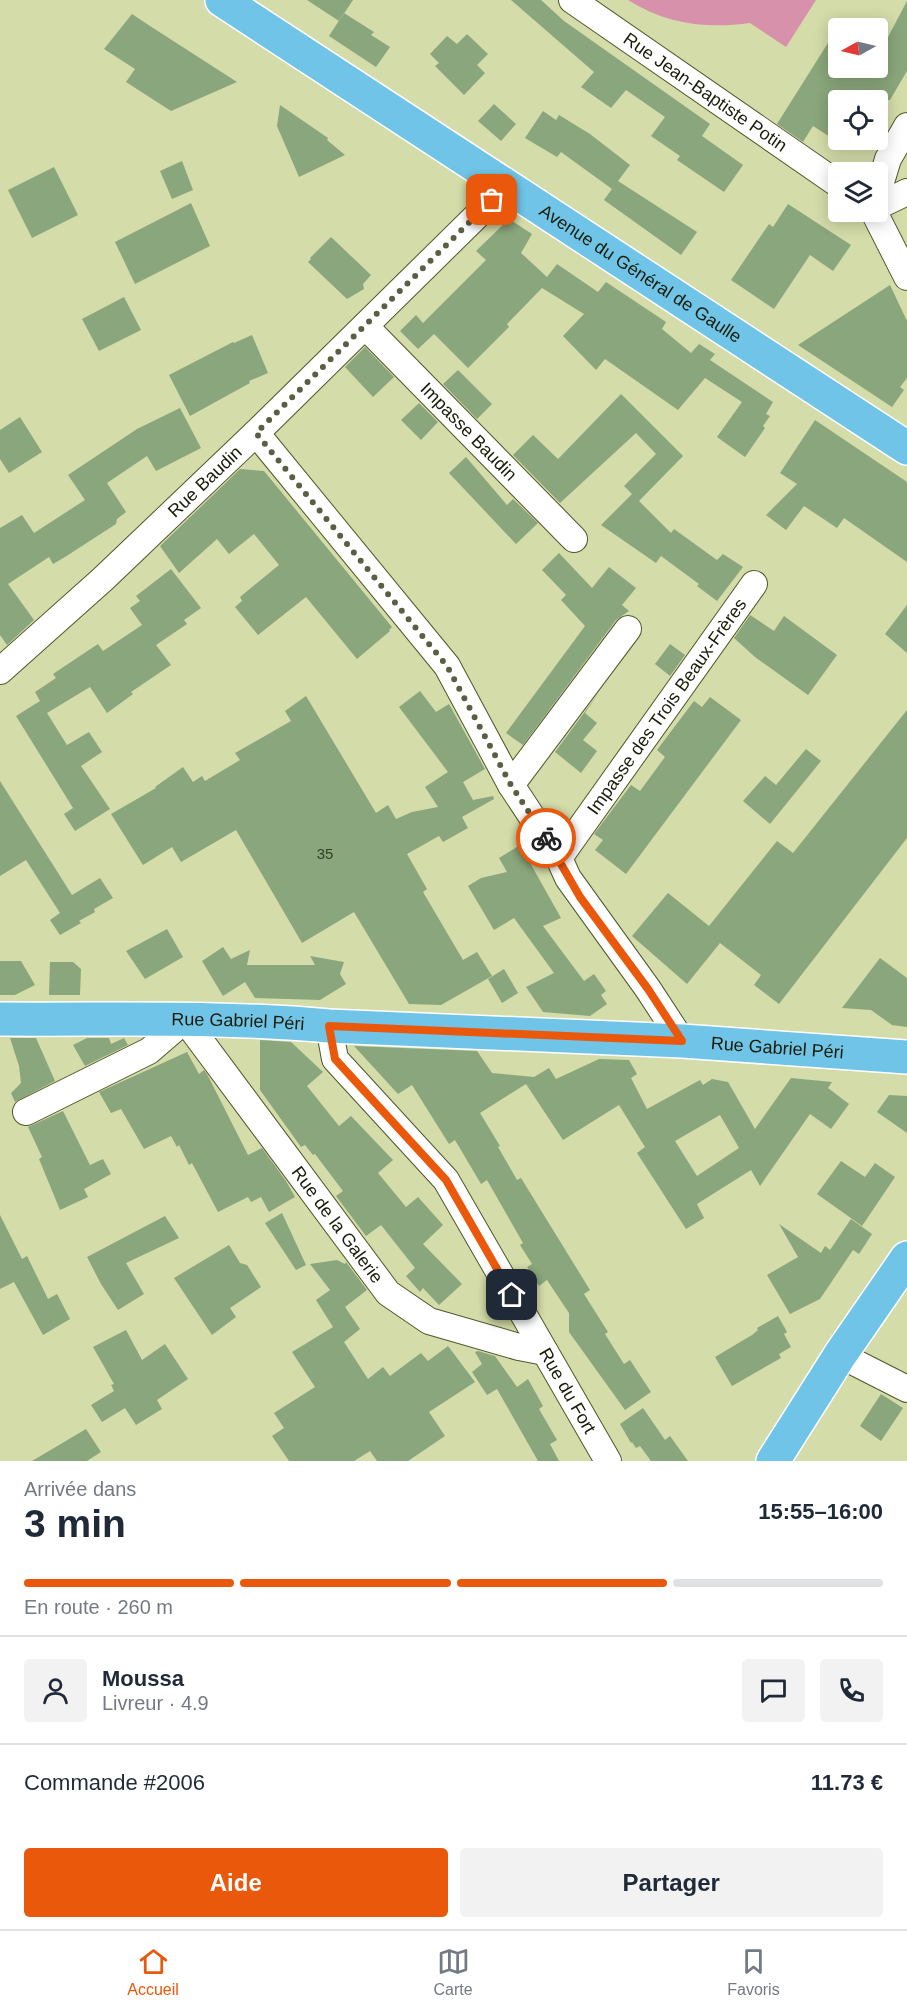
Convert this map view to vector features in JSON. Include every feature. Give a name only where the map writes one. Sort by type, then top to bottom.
[{"type":"main road","name":"Avenue du Général de Gaulle","points":[[222,0],[907,448]]},
{"type":"main road","name":"Rue Gabriel Péri","points":[[0,1019],[296,1023],[682,1041],[907,1057]]},
{"type":"main road","points":[[773,1461],[840,1355],[907,1258]]},
{"type":"main road","points":[[767,1461],[801,1416]]},
{"type":"street","name":"Rue Jean-Baptiste Potin","points":[[572,0],[828,177]]},
{"type":"street","points":[[887,162],[907,126]]},
{"type":"street","name":"Rue Baudin","points":[[0,671],[103,579],[256,433],[507,186]]},
{"type":"street","points":[[888,201],[907,192]]},
{"type":"street","points":[[879,222],[907,277]]},
{"type":"street","name":"Impasse Baudin","points":[[365,326],[574,539]]},
{"type":"street","points":[[256,433],[447,666],[511,785],[559,858],[580,897],[648,989],[682,1041]]},
{"type":"street","name":"Impasse des Trois Beaux-Frères","points":[[559,858],[754,585]]},
{"type":"street","points":[[511,785],[628,629]]},
{"type":"street","points":[[26,1112],[149,1051],[184,1020]]},
{"type":"street","name":"Rue de la Galerie","points":[[184,1020],[388,1293],[429,1321],[519,1347],[545,1352]]},
{"type":"street","name":"Rue du Fort","points":[[329,1026],[335,1059],[446,1180],[608,1461]]},
{"type":"street","points":[[840,1355],[907,1389]]},
{"type":"shaded area","points":[[628,0],[816,0],[786,47],[750,23],[702,25],[687,23],[657,15]]},
{"type":"building","points":[[307,0],[353,0],[339,21]]},
{"type":"building","points":[[511,0],[541,0],[564,21],[710,124],[702,136],[743,165],[724,192],[677,160],[680,156],[651,136],[665,117],[626,90],[611,108],[581,87],[594,72]]},
{"type":"building","points":[[907,1],[907,71],[890,100],[888,100],[888,90],[828,90],[828,136],[813,126],[803,142],[777,124],[828,43],[828,78],[888,78],[888,37]]},
{"type":"building","points":[[344,13],[374,32],[371,35],[390,47],[376,67],[329,36]]},
{"type":"building","points":[[132,14],[237,82],[171,111],[126,82],[135,69],[104,49]]},
{"type":"building","points":[[467,34],[488,54],[477,65],[485,73],[464,95],[435,66],[439,63],[430,54],[447,36],[457,44]]},
{"type":"building","points":[[494,104],[516,124],[501,141],[478,121]]},
{"type":"building","points":[[280,105],[328,138],[327,140],[345,155],[299,177],[277,126]]},
{"type":"building","points":[[543,111],[556,120],[559,115],[590,134],[630,165],[618,181],[697,232],[681,255],[604,200],[612,189],[561,152],[557,157],[525,138]]},
{"type":"building","points":[[182,161],[193,190],[172,199],[160,171]]},
{"type":"building","points":[[54,167],[78,215],[32,238],[8,190]]},
{"type":"building","points":[[191,203],[210,246],[135,284],[115,242]]},
{"type":"building","points":[[788,204],[851,245],[833,271],[810,255],[774,309],[731,280],[769,224],[773,227]]},
{"type":"building","points":[[509,219],[532,234],[521,253],[547,277],[557,264],[598,292],[606,282],[666,322],[662,329],[691,353],[699,344],[715,354],[710,360],[773,402],[766,414],[770,416],[763,426],[765,428],[745,457],[717,437],[742,402],[705,378],[678,410],[605,359],[596,370],[563,336],[584,314],[542,288],[507,324],[509,327],[468,368],[434,334],[418,349],[400,331],[416,315],[423,323],[486,260],[476,251]]},
{"type":"building","points":[[331,237],[371,275],[363,284],[364,289],[347,299],[308,262]]},
{"type":"building","points":[[890,285],[907,321],[907,378],[900,387],[904,390],[892,407],[798,345]]},
{"type":"building","points":[[124,297],[141,330],[99,351],[82,319]]},
{"type":"building","points":[[252,335],[268,373],[249,381],[250,383],[190,416],[169,375],[233,342]]},
{"type":"building","points":[[365,347],[394,377],[373,397],[345,367]]},
{"type":"building","points":[[458,370],[492,404],[477,419],[443,384]]},
{"type":"building","points":[[621,394],[683,456],[639,501],[671,533],[674,529],[717,560],[723,554],[743,567],[717,601],[697,586],[699,584],[661,556],[656,563],[601,525],[632,494],[624,486],[656,454],[636,433],[560,503],[513,455],[533,435],[558,459]]},
{"type":"building","points":[[419,403],[438,422],[421,440],[401,420]]},
{"type":"building","points":[[180,408],[201,448],[156,471],[147,456],[107,483],[126,512],[117,519],[116,524],[65,557],[53,564],[49,557],[8,584],[34,620],[7,645],[0,635],[0,528],[22,515],[34,533],[85,500],[68,475],[137,429]]},
{"type":"building","points":[[20,417],[42,452],[9,473],[0,459],[0,430]]},
{"type":"building","points":[[815,420],[907,482],[907,562],[844,518],[837,528],[804,506],[786,530],[766,515],[797,484],[780,473]]},
{"type":"building","points":[[466,457],[507,505],[513,499],[538,523],[516,544],[449,473]]},
{"type":"building","points":[[240,469],[264,471],[392,627],[357,659],[306,597],[258,635],[235,607],[242,601],[240,597],[279,565],[254,534],[229,554],[217,539],[179,573],[160,546]]},
{"type":"building","points":[[559,553],[592,588],[609,567],[636,588],[622,605],[629,611],[616,620],[523,745],[506,733],[585,626],[561,600],[566,595],[542,570]]},
{"type":"building","points":[[171,569],[201,608],[184,620],[187,624],[156,645],[171,665],[131,692],[133,694],[107,713],[90,687],[47,713],[67,745],[89,732],[102,752],[81,766],[110,809],[75,831],[64,814],[73,808],[16,716],[40,701],[35,692],[56,678],[53,674],[98,644],[103,651],[142,625],[130,608],[140,601],[136,596]]},
{"type":"building","points":[[907,605],[907,653],[885,634]]},
{"type":"building","points":[[750,615],[774,631],[784,616],[837,655],[808,695],[755,657],[734,638]]},
{"type":"building","points":[[670,644],[685,655],[670,676],[655,664]]},
{"type":"building","points":[[420,691],[436,712],[449,704],[485,769],[463,782],[473,800],[493,796],[494,799],[462,817],[468,828],[443,842],[439,836],[407,854],[427,889],[423,892],[463,960],[477,952],[492,976],[441,1005],[409,1004],[354,912],[302,943],[236,830],[181,862],[172,847],[143,865],[111,814],[156,788],[183,767],[193,782],[202,776],[205,781],[240,760],[235,753],[291,721],[285,711],[306,696],[376,813],[388,805],[396,819],[412,812],[438,807],[425,787],[448,772],[399,707]]},
{"type":"building","points":[[598,694],[585,713],[597,723],[583,740],[597,751],[581,773],[555,752]]},
{"type":"building","points":[[710,697],[741,720],[626,874],[595,850],[603,840],[594,834],[631,785],[640,791],[665,757],[657,750],[694,701],[702,707]]},
{"type":"building","points":[[907,710],[907,838],[779,1004],[754,985],[761,975],[720,943],[687,984],[632,936],[668,893],[709,926],[777,841],[793,853]]},
{"type":"building","points":[[806,749],[821,761],[770,824],[743,801],[765,776],[776,785]]},
{"type":"building","points":[[0,781],[72,895],[100,878],[113,898],[94,909],[95,912],[79,921],[81,923],[60,935],[50,920],[60,913],[26,860],[0,876]]},
{"type":"building","points":[[520,845],[561,918],[543,926],[584,981],[594,974],[606,991],[601,995],[607,1004],[590,1016],[543,1012],[526,987],[554,973],[514,918],[494,930],[468,886],[481,878],[507,872],[499,858]]},
{"type":"building","points":[[167,929],[183,957],[145,979],[126,951]]},
{"type":"building","points":[[223,947],[231,959],[250,950],[247,965],[315,965],[310,956],[344,962],[340,974],[346,984],[320,1000],[255,998],[245,982],[223,996],[202,961]]},
{"type":"building","points":[[880,958],[907,978],[907,1027],[892,1025],[871,1010],[842,1008]]},
{"type":"building","points":[[0,961],[21,961],[35,985],[15,995],[0,995]]},
{"type":"building","points":[[50,962],[73,962],[81,969],[80,995],[49,995]]},
{"type":"building","points":[[504,969],[518,993],[502,1003],[488,979]]},
{"type":"building","points":[[10,1038],[36,1038],[55,1081],[15,1102],[11,1093],[21,1083],[19,1066]]},
{"type":"building","points":[[87,1038],[109,1038],[111,1044],[124,1038],[128,1045],[85,1066],[73,1045]]},
{"type":"building","points":[[260,1040],[291,1042],[323,1072],[307,1086],[339,1126],[351,1116],[393,1160],[378,1173],[406,1207],[418,1197],[443,1225],[423,1244],[462,1284],[439,1305],[423,1288],[420,1292],[406,1276],[415,1268],[381,1225],[366,1236],[336,1196],[343,1191],[315,1154],[313,1155],[305,1145],[301,1147],[260,1090]]},
{"type":"building","points":[[354,1046],[477,1051],[492,1073],[534,1077],[549,1068],[556,1079],[599,1059],[629,1060],[637,1074],[631,1078],[647,1109],[700,1080],[703,1085],[712,1079],[728,1082],[755,1129],[791,1078],[832,1082],[828,1088],[849,1104],[831,1129],[810,1114],[760,1186],[751,1170],[697,1204],[704,1218],[686,1229],[637,1153],[645,1147],[619,1105],[563,1140],[526,1084],[480,1113],[517,1180],[521,1178],[590,1290],[584,1294],[608,1332],[605,1334],[624,1364],[630,1360],[651,1392],[625,1410],[569,1332],[569,1313],[547,1280],[539,1286],[527,1267],[532,1264],[520,1245],[523,1243],[487,1180],[481,1184],[455,1140],[449,1144],[412,1085],[398,1094]],"holes":[[[720,1115],[739,1148],[697,1176],[675,1141]]]},
{"type":"building","points":[[187,1052],[199,1074],[204,1070],[207,1074],[248,1155],[262,1148],[295,1197],[269,1212],[261,1197],[251,1202],[248,1197],[218,1212],[192,1163],[189,1165],[179,1145],[177,1147],[171,1136],[144,1149],[121,1109],[111,1113],[99,1092]]},
{"type":"building","points":[[889,1095],[907,1096],[907,1133],[877,1112]]},
{"type":"building","points":[[63,1111],[90,1165],[103,1159],[111,1174],[84,1189],[88,1197],[60,1210],[39,1159],[42,1157],[28,1127]]},
{"type":"building","points":[[841,1161],[865,1177],[875,1163],[895,1177],[862,1226],[817,1194]]},
{"type":"building","points":[[282,1213],[306,1265],[296,1270],[265,1223]]},
{"type":"building","points":[[0,1215],[22,1259],[27,1256],[48,1299],[57,1294],[70,1319],[43,1335],[14,1282],[0,1289]]},
{"type":"building","points":[[165,1216],[179,1238],[126,1263],[144,1294],[118,1310],[87,1257]]},
{"type":"building","points":[[851,1219],[872,1234],[859,1254],[853,1250],[820,1299],[790,1314],[767,1275],[798,1257],[779,1224],[821,1253],[825,1246],[830,1250]]},
{"type":"building","points":[[229,1245],[240,1263],[247,1265],[261,1287],[230,1308],[236,1317],[212,1335],[174,1278]]},
{"type":"building","points":[[337,1260],[345,1264],[346,1262],[367,1290],[345,1307],[360,1329],[344,1342],[368,1379],[383,1367],[390,1376],[421,1353],[428,1361],[448,1346],[475,1382],[429,1412],[445,1436],[408,1461],[377,1461],[370,1451],[354,1461],[289,1461],[272,1436],[284,1428],[274,1413],[315,1387],[292,1352],[333,1327],[316,1300],[330,1290],[310,1264]]},
{"type":"building","points":[[778,1316],[787,1332],[784,1334],[791,1347],[779,1354],[781,1358],[732,1386],[715,1357]]},
{"type":"building","points":[[126,1330],[142,1360],[165,1344],[188,1379],[157,1400],[162,1409],[136,1425],[125,1408],[102,1422],[91,1405],[114,1391],[111,1385],[114,1384],[93,1347]]},
{"type":"building","points":[[475,1352],[495,1356],[517,1387],[528,1379],[543,1406],[539,1409],[557,1440],[550,1444],[559,1461],[538,1461],[497,1389],[487,1395],[472,1372],[482,1364]]},
{"type":"building","points":[[881,1394],[903,1408],[881,1441],[860,1426]]},
{"type":"building","points":[[643,1408],[665,1440],[670,1436],[688,1461],[651,1461],[640,1446],[636,1448],[631,1443],[620,1424]]},
{"type":"building","points":[[86,1429],[101,1452],[87,1461],[32,1461]]},
{"type":"way so far","points":[[492,200],[256,433],[447,666],[511,785],[546,838]]},
{"type":"route","points":[[512,1295],[446,1180],[335,1059],[329,1026],[682,1041],[648,989],[580,897],[546,838]]}]
